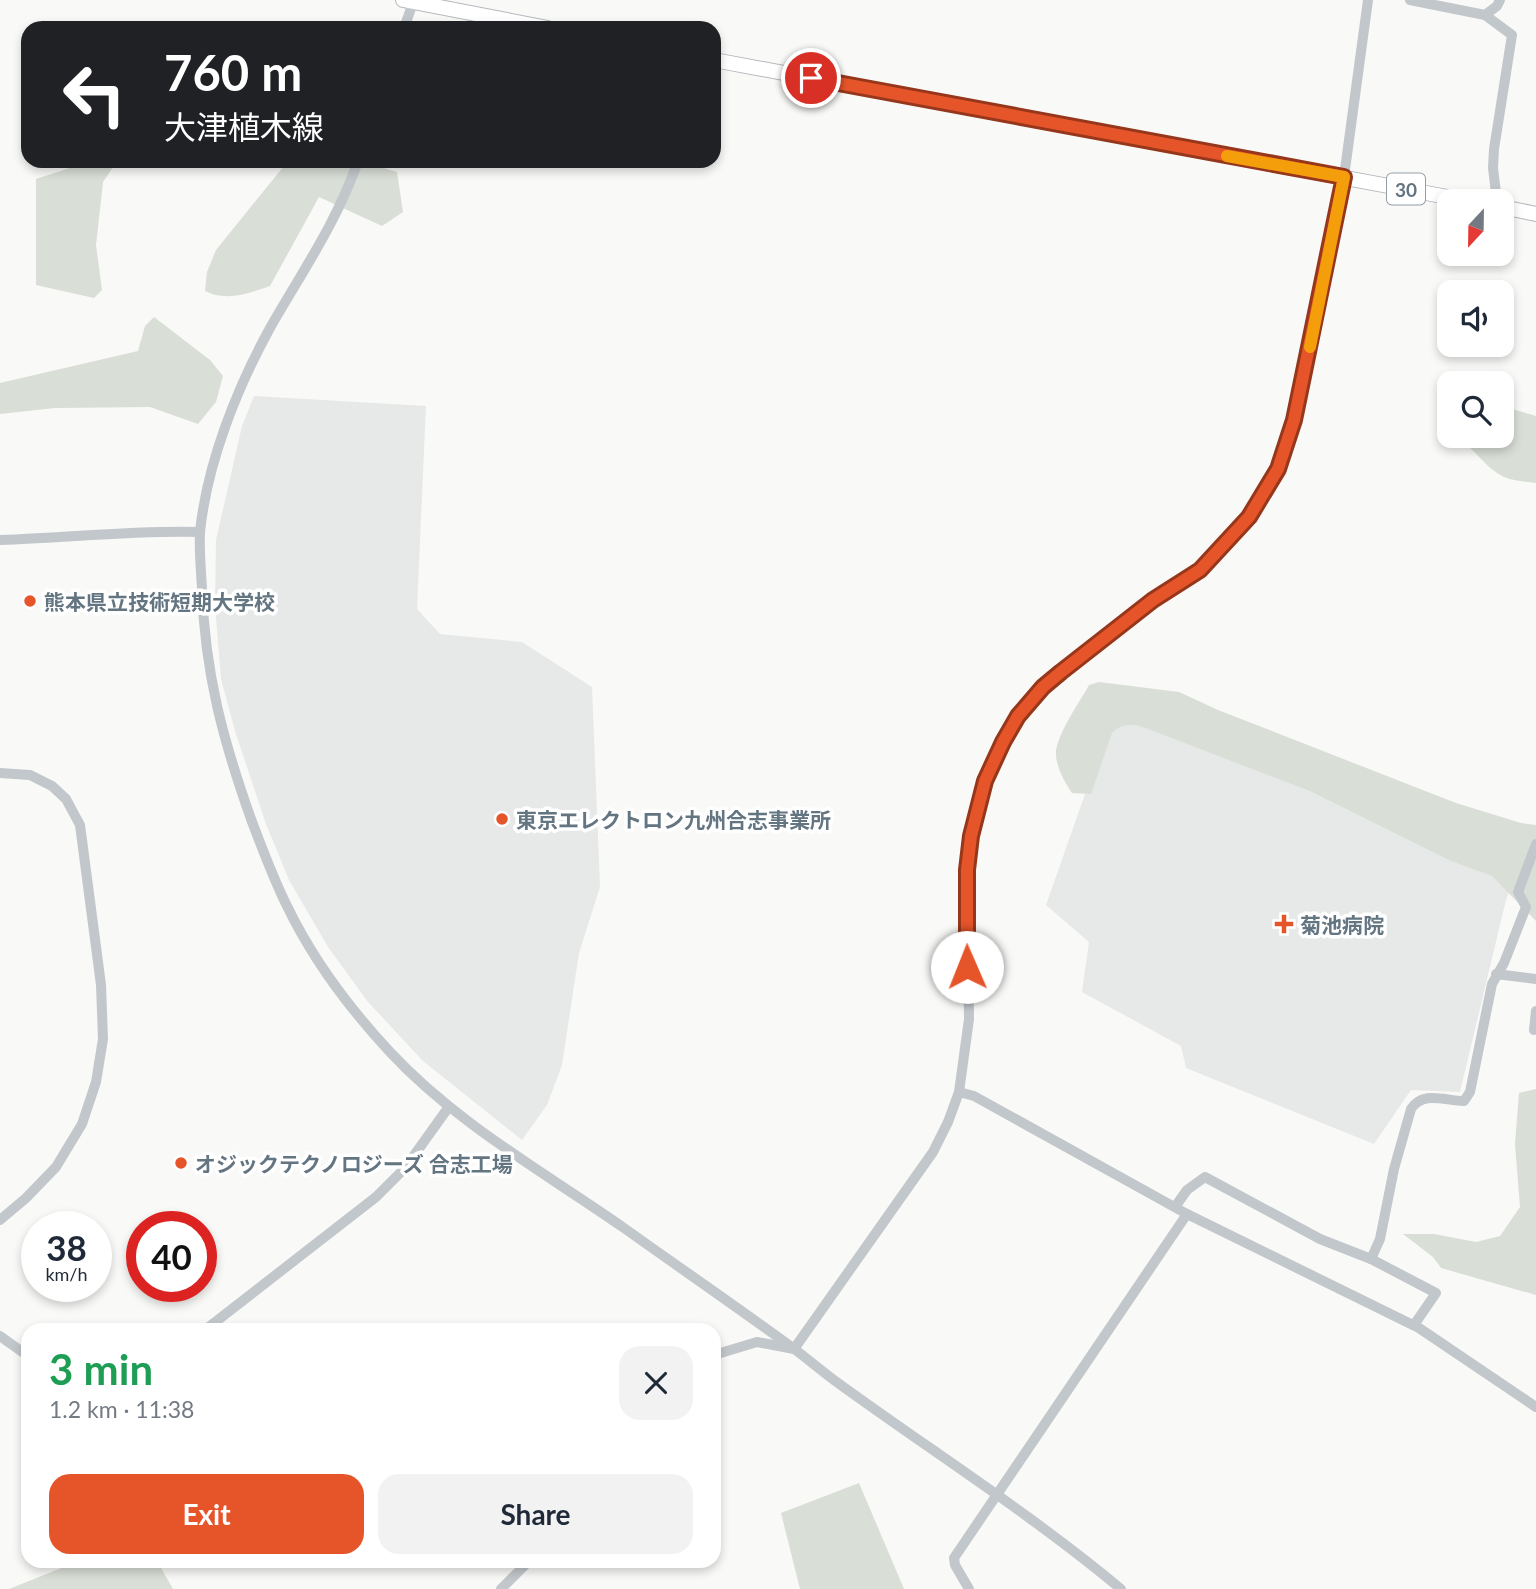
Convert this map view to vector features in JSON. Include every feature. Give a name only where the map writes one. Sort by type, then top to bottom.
[{"type":"main road","points":[[410,1],[512,21]]},
{"type":"main road","name":"30","points":[[721,61],[1437,195]]},
{"type":"main road","points":[[1514,209],[1536,214]]},
{"type":"street","points":[[794,1349],[933,1152],[959,1092],[969,1019],[967,870],[971,836],[985,781],[1003,742],[1018,716],[1043,687],[1153,600],[1200,570],[1249,517],[1278,469],[1294,420],[1344,177],[1368,0]]},
{"type":"street","points":[[1410,0],[1485,15],[1512,35],[1494,149],[1496,189]]},
{"type":"street","points":[[1485,15],[1497,6],[1500,0]]},
{"type":"street","points":[[406,21],[410,1]]},
{"type":"street","points":[[355,168],[335,219],[247,372],[222,436],[200,533],[207,664],[215,700],[238,781],[287,906],[321,965],[356,1012],[389,1051],[448,1108],[598,1210],[834,1380],[997,1493],[1073,1549],[1121,1589]]},
{"type":"street","points":[[0,540],[73,538],[157,531],[200,533]]},
{"type":"street","points":[[0,773],[30,775],[52,786],[66,799],[80,825],[101,985],[103,1039],[96,1082],[82,1124],[56,1167],[0,1220]]},
{"type":"street","points":[[1371,1259],[1380,1239],[1394,1169],[1415,1102],[1425,1097],[1464,1101],[1469,1092],[1492,984],[1504,963],[1526,907],[1518,892],[1536,844]]},
{"type":"street","points":[[1496,974],[1536,979]]},
{"type":"street","points":[[1534,1030],[1536,1011]]},
{"type":"street","points":[[959,1092],[974,1096],[1187,1214],[1414,1325],[1536,1407]]},
{"type":"street","points":[[214,1323],[376,1197],[405,1168],[448,1108]]},
{"type":"street","points":[[1175,1207],[1187,1190],[1205,1177],[1320,1239],[1371,1259],[1436,1293],[1414,1325]]},
{"type":"street","points":[[969,1589],[955,1565],[954,1558],[1187,1214]]},
{"type":"street","points":[[0,1336],[21,1351]]},
{"type":"street","points":[[721,1353],[757,1342],[794,1349]]},
{"type":"street","points":[[501,1589],[522,1568]]},
{"type":"shaded area","points":[[70,168],[112,168],[103,182],[96,245],[102,290],[94,298],[36,285],[36,179]]},
{"type":"shaded area","points":[[282,168],[384,168],[397,172],[403,212],[382,226],[319,197],[270,286],[229,296],[205,291],[207,272],[216,250]]},
{"type":"shaded area","points":[[154,317],[210,360],[223,376],[216,402],[198,424],[150,407],[55,408],[0,414],[0,383],[138,351],[145,326]]},
{"type":"shaded area","points":[[254,396],[426,406],[417,609],[440,634],[522,642],[592,687],[600,887],[579,953],[562,1065],[547,1105],[522,1140],[423,1061],[368,1002],[328,947],[289,880],[266,824],[221,679],[215,605],[216,540],[242,426]]},
{"type":"shaded area","points":[[1514,410],[1536,416],[1536,483],[1501,476],[1469,448],[1514,448]]},
{"type":"shaded area","points":[[1099,682],[1179,692],[1218,710],[1456,803],[1536,825],[1536,921],[1492,876],[1451,861],[1310,791],[1140,726],[1125,726],[1112,733],[1091,794],[1072,793],[1058,765],[1056,748],[1063,730],[1089,685]]},
{"type":"shaded area","name":"菊池病院","points":[[1123,686],[1533,831],[1506,900],[1460,1092],[1411,1090],[1374,1144],[1186,1068],[1181,1046],[1082,992],[1089,942],[1046,905]]},
{"type":"shaded area","points":[[1536,1089],[1536,1295],[1441,1268],[1433,1257],[1403,1234],[1434,1234],[1476,1242],[1500,1236],[1520,1207],[1515,1144],[1519,1093]]},
{"type":"shaded area","points":[[859,1483],[904,1589],[800,1589],[781,1513]]},
{"type":"shaded area","points":[[62,1568],[161,1568],[173,1589],[9,1589]]},
{"type":"slow traffic","points":[[1227,156],[1344,177],[1310,347]]},
{"type":"place","name":"熊本県立技術短期大学校","points":[[30,601]]},
{"type":"place","name":"東京エレクトロン九州合志事業所","points":[[502,819]]},
{"type":"place","name":"菊池病院","points":[[1284,924]]},
{"type":"place","name":"オジックテクノロジーズ 合志工場","points":[[181,1163]]},
{"type":"route","points":[[811,78],[1344,177],[1294,420],[1278,469],[1249,517],[1200,570],[1153,600],[1061,672],[1043,687],[1018,716],[985,781],[971,836],[967,870],[967,967]]}]
